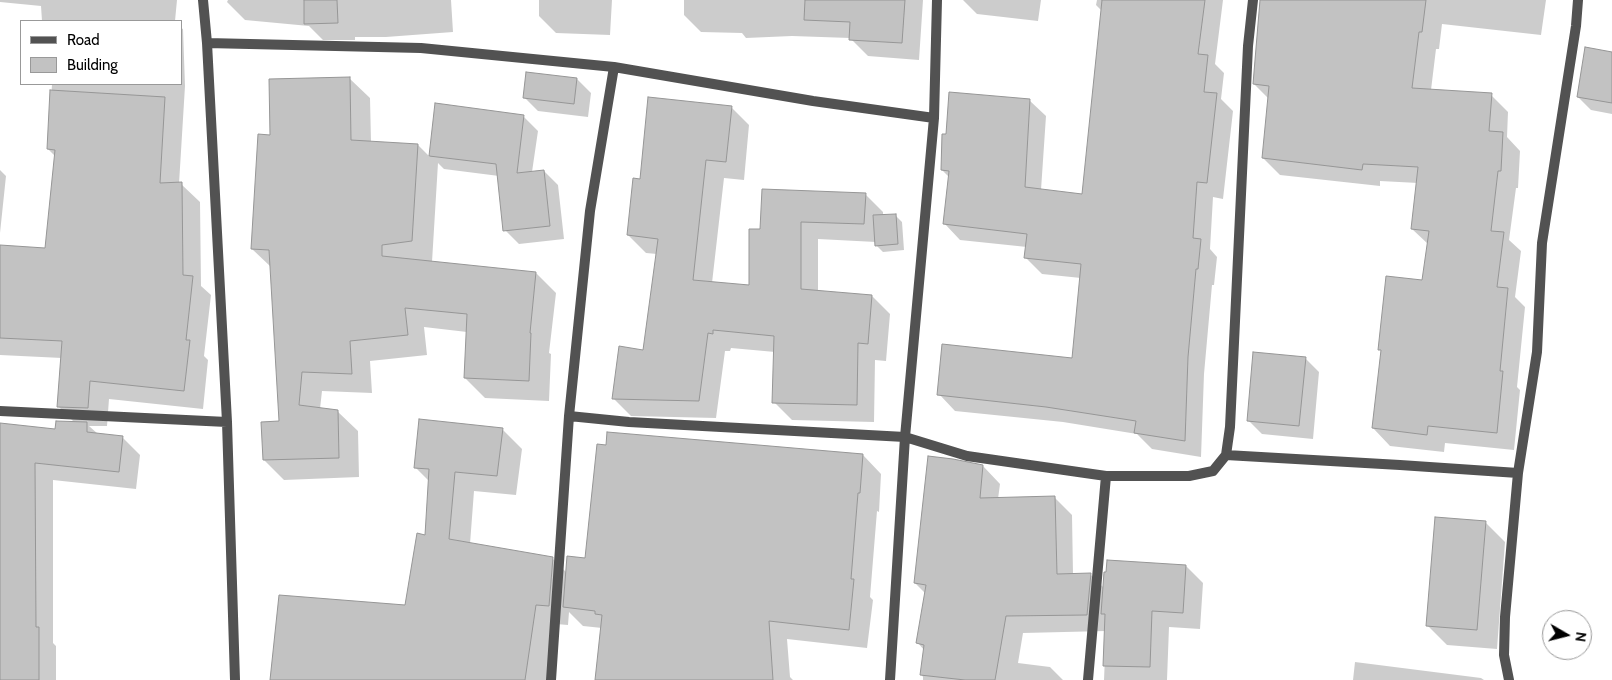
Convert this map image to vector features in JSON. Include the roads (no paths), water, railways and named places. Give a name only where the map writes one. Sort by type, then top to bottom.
[{"type":"street","points":[[203,0],[207,43],[227,422],[235,680]]},
{"type":"street","points":[[890,680],[905,437],[934,118],[937,0]]},
{"type":"street","points":[[570,416],[639,423],[905,437],[967,456],[1106,476],[1189,476],[1213,471],[1226,455],[1230,427],[1248,46],[1253,0]]},
{"type":"street","points":[[1509,680],[1504,655],[1505,616],[1518,473],[1537,352],[1542,243],[1576,26],[1578,0]]},
{"type":"street","points":[[207,43],[421,48],[614,67],[813,101],[934,118]]},
{"type":"street","points":[[551,680],[570,416],[590,211],[614,67]]},
{"type":"street","points":[[0,411],[227,422]]},
{"type":"street","points":[[1226,455],[1400,464],[1518,473]]},
{"type":"street","points":[[1088,680],[1106,476]]}]
